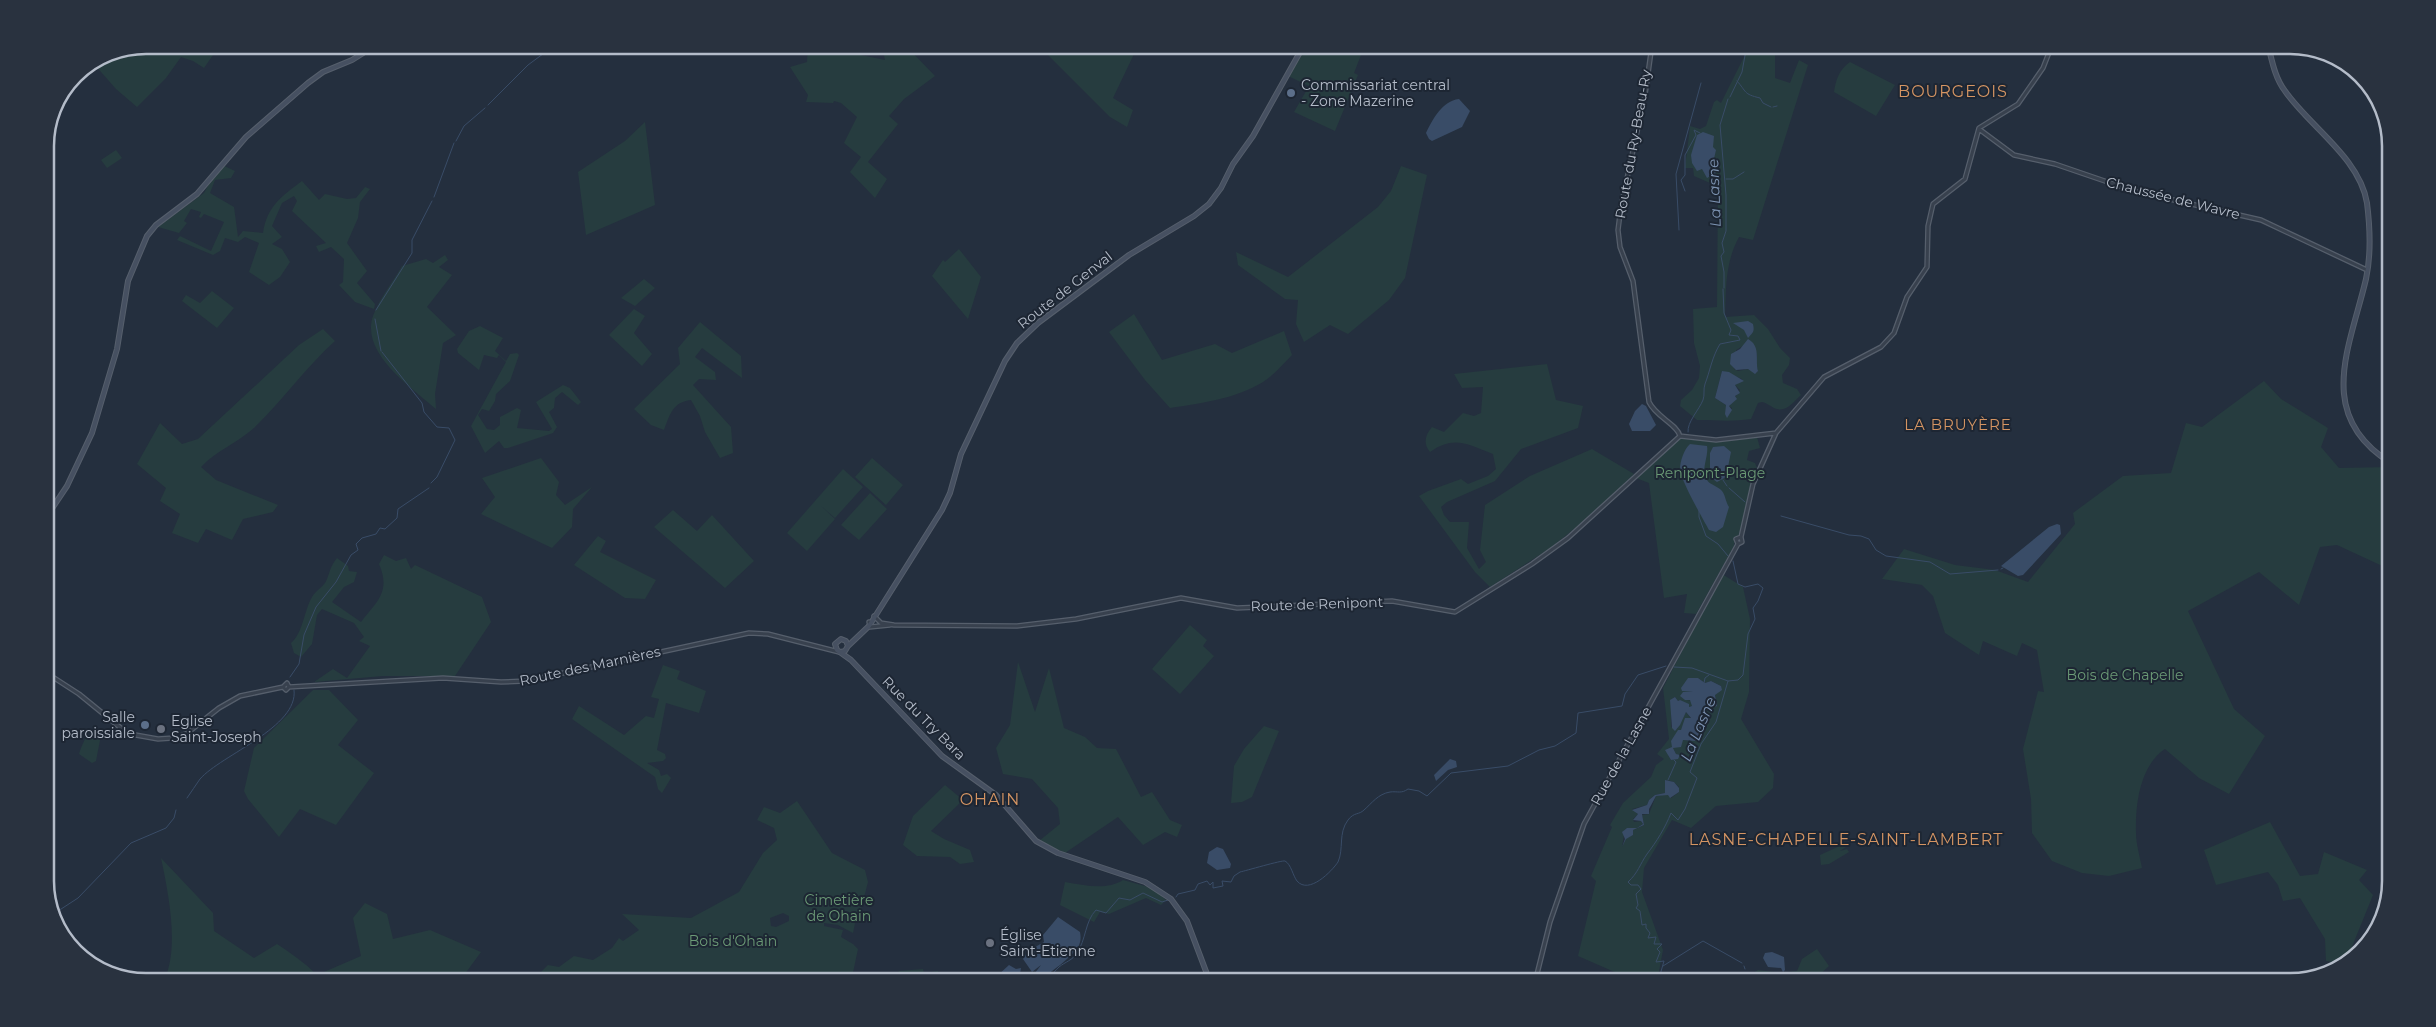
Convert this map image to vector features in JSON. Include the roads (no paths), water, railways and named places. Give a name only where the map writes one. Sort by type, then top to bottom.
[{"type":"main road","points":[[54,506],[67,486],[92,433],[117,349],[128,281],[146,236],[156,225],[198,194],[246,138],[307,84],[323,72],[362,54]]},
{"type":"main road","name":"Route de Genval","points":[[847,648],[869,624],[942,510],[952,487],[959,459],[1005,361],[1017,343],[1038,323],[1129,255],[1194,216],[1209,204],[1221,188],[1233,164],[1253,136],[1299,54]]},
{"type":"main road","points":[[2270,54],[2275,71],[2284,90],[2349,164],[2358,178],[2367,203],[2367,272],[2344,358],[2343,393],[2348,412],[2359,434],[2372,449],[2382,456]]},
{"type":"main road","name":"Route de Genval","points":[[846,641],[856,637],[869,624]]},
{"type":"main road","points":[[835,644],[840,639],[846,641]]},
{"type":"main road","name":"Rue du Try Bara","points":[[846,641],[850,660]]},
{"type":"main road","name":"Rue du Try Bara","points":[[835,644],[840,652],[850,660],[942,756],[996,795],[1028,833],[1043,847],[1148,884],[1164,893],[1178,907],[1198,946],[1207,973]]},
{"type":"main road","points":[[840,652],[847,648]]},
{"type":"street","name":"Route du Ry-Beau-Ry","points":[[1651,54],[1645,95],[1621,206],[1618,237],[1633,281],[1649,402],[1659,416],[1678,430],[1680,436]]},
{"type":"street","points":[[1762,434],[1773,438],[1824,377],[1881,347],[1892,337],[1897,328],[1907,297],[1927,267],[1928,226],[1933,204],[1965,179],[1979,129],[2018,104],[2043,68],[2048,54]]},
{"type":"street","name":"Chaussée de Wavre","points":[[1979,129],[2014,155],[2055,164],[2134,191],[2260,220],[2367,272]]},
{"type":"street","points":[[1680,436],[1716,440],[1776,433]]},
{"type":"street","name":"Route de Renipont","points":[[869,624],[1017,626],[1076,619],[1182,598],[1231,608],[1384,601],[1413,604],[1445,612],[1457,611],[1532,564],[1568,538],[1680,436]]},
{"type":"street","name":"Rue de la Lasne","points":[[1537,973],[1550,922],[1584,824],[1738,544],[1736,538],[1740,537],[1752,489],[1773,438]]},
{"type":"street","name":"Route de Renipont","points":[[874,616],[881,623],[894,625]]},
{"type":"street","name":"Route des Marnières","points":[[54,678],[78,694],[114,725],[130,734],[166,739],[192,731],[232,699],[251,692],[283,687],[286,690],[289,687],[443,678],[502,682],[526,681],[749,633],[768,634],[840,652]]},
{"type":"street","points":[[828,649],[835,644]]},
{"type":"water","points":[[1459,99],[1470,111],[1462,127],[1432,141],[1429,139],[1426,133],[1439,112],[1448,103]]},
{"type":"water","points":[[1703,132],[1714,136],[1713,147],[1716,150],[1713,163],[1716,173],[1707,178],[1702,169],[1697,171],[1692,163],[1691,155],[1697,135]]},
{"type":"water","points":[[1748,321],[1753,324],[1754,329],[1748,338],[1744,330],[1733,323]]},
{"type":"water","points":[[1748,339],[1755,345],[1757,354],[1758,371],[1755,374],[1748,369],[1736,370],[1730,364],[1731,354],[1740,349]]},
{"type":"water","points":[[1722,371],[1729,372],[1744,381],[1735,385],[1740,393],[1735,396],[1737,399],[1729,406],[1732,410],[1727,418],[1725,414],[1726,405],[1715,398]]},
{"type":"water","points":[[1642,404],[1646,406],[1656,425],[1650,431],[1632,431],[1629,424],[1635,411]]},
{"type":"water","points":[[1690,444],[1707,446],[1704,468],[1705,476],[1708,482],[1722,491],[1729,507],[1723,527],[1716,532],[1709,530],[1681,474],[1682,459]]},
{"type":"water","points":[[1724,446],[1731,452],[1726,477],[1717,482],[1710,477],[1710,453],[1713,447]]},
{"type":"water","points":[[2057,524],[2060,525],[2061,534],[2023,575],[2018,576],[2001,566],[2049,527]]},
{"type":"water","points":[[1688,678],[1698,678],[1705,683],[1711,681],[1721,686],[1722,690],[1715,695],[1717,706],[1702,711],[1706,724],[1701,733],[1695,741],[1683,740],[1681,747],[1673,748],[1676,754],[1680,755],[1678,759],[1671,760],[1665,750],[1672,747],[1671,741],[1678,730],[1681,730],[1685,718],[1691,718],[1686,712],[1675,731],[1672,728],[1670,700],[1675,697],[1678,701],[1689,704],[1689,707],[1692,706],[1690,700],[1685,700],[1680,696],[1683,692],[1693,691],[1682,691],[1681,688]]},
{"type":"water","points":[[1450,759],[1456,761],[1457,767],[1448,770],[1436,781],[1434,775]]},
{"type":"water","points":[[1665,780],[1674,782],[1679,788],[1679,792],[1670,798],[1668,795],[1656,796],[1649,809],[1649,814],[1642,814],[1644,825],[1633,830],[1633,835],[1626,839],[1622,847],[1625,839],[1622,832],[1627,828],[1637,828],[1643,824],[1641,821],[1633,820],[1638,814],[1632,810],[1647,805],[1649,800],[1655,795],[1665,793]]},
{"type":"water","points":[[1217,847],[1223,849],[1231,864],[1230,868],[1217,870],[1207,863],[1209,852]]},
{"type":"water","points":[[1058,917],[1080,932],[1081,938],[1075,951],[1059,966],[1048,973],[1035,973],[1041,965],[1032,972],[1023,959],[1028,951],[1044,942],[1043,935]]},
{"type":"water","points":[[1772,952],[1784,957],[1785,970],[1783,972],[1781,968],[1768,967],[1763,958],[1765,953]]},
{"type":"water","points":[[1009,965],[1016,969],[1021,968],[1020,973],[1000,973]]},
{"type":"waterway","points":[[488,105],[528,65],[543,54]]},
{"type":"waterway","name":"La Lasne","points":[[1730,97],[1742,72],[1745,54]]},
{"type":"waterway","points":[[1737,81],[1748,94],[1760,98],[1763,103],[1771,107]]},
{"type":"waterway","points":[[1679,230],[1676,174],[1701,83]]},
{"type":"waterway","name":"La Lasne","points":[[1724,288],[1721,256],[1724,252],[1722,243],[1726,231],[1726,195],[1720,125],[1728,99]]},
{"type":"waterway","points":[[1773,107],[1777,106]]},
{"type":"waterway","points":[[456,141],[464,126],[485,108]]},
{"type":"waterway","points":[[1685,191],[1681,180],[1685,175],[1685,155],[1696,135],[1694,130],[1700,133]]},
{"type":"waterway","points":[[434,197],[454,143]]},
{"type":"waterway","points":[[1726,179],[1733,179],[1744,172]]},
{"type":"waterway","points":[[376,310],[412,253],[412,240],[432,201]]},
{"type":"waterway","name":"La Lasne","points":[[1688,432],[1691,420],[1703,400],[1705,384],[1717,349],[1720,344],[1740,340],[1738,336],[1729,335],[1731,330],[1724,313],[1723,289]]},
{"type":"waterway","points":[[375,319],[381,351]]},
{"type":"waterway","points":[[382,352],[422,403],[424,412],[437,427],[449,428],[455,440],[437,477],[431,483]]},
{"type":"waterway","points":[[1723,480],[1727,486]]},
{"type":"waterway","points":[[290,677],[299,664],[304,635],[316,607],[336,582],[351,555],[358,550],[356,544],[362,538],[376,534],[380,528],[385,529],[397,518],[398,509],[429,488]]},
{"type":"waterway","points":[[1729,488],[1745,502]]},
{"type":"waterway","name":"La Lasne","points":[[1699,509],[1699,517],[1706,536],[1718,544],[1728,556]]},
{"type":"waterway","points":[[1781,516],[1849,535],[1861,536],[1869,539],[1876,550],[1886,556],[1930,562],[1950,574],[1998,570]]},
{"type":"waterway","name":"La Lasne","points":[[1661,973],[1664,961],[1656,962],[1660,952],[1657,949],[1662,944],[1654,944],[1656,937],[1648,938],[1650,933],[1646,928],[1646,924],[1642,925],[1640,911],[1636,908],[1638,905],[1636,894],[1641,889],[1638,885],[1631,885],[1628,882],[1637,872],[1671,813],[1678,820],[1685,809],[1697,778],[1690,772],[1701,744],[1716,722],[1728,681],[1738,680],[1743,675],[1748,634],[1755,619],[1753,608],[1763,588],[1758,584],[1745,587],[1738,584],[1733,561]]},
{"type":"waterway","points":[[1176,897],[1178,894],[1195,890],[1198,884],[1207,881],[1210,885],[1213,882],[1213,888],[1223,886],[1222,881],[1231,882],[1234,876],[1240,872],[1282,861],[1287,863],[1297,881],[1302,885],[1314,884],[1326,876],[1338,862],[1343,830],[1348,820],[1362,812],[1379,797],[1386,793],[1401,792],[1408,789],[1419,791],[1427,796],[1451,773],[1508,766],[1539,750],[1555,746],[1576,733],[1578,713],[1622,706],[1625,694],[1638,675],[1666,666]]},
{"type":"waterway","points":[[1674,667],[1692,668],[1728,681]]},
{"type":"waterway","points":[[1704,683],[1705,678],[1709,675]]},
{"type":"waterway","points":[[187,798],[200,779],[210,770],[257,739],[284,716],[292,703],[294,690]]},
{"type":"waterway","points":[[1668,780],[1676,762],[1674,760]]},
{"type":"waterway","points":[[59,910],[78,898],[131,843],[166,828],[174,818],[176,810]]},
{"type":"waterway","points":[[1053,973],[1071,959],[1080,948],[1092,914],[1096,910],[1106,913],[1119,898],[1130,900],[1143,893],[1162,902],[1168,900]]},
{"type":"waterway","points":[[1663,966],[1703,941],[1742,963]]},
{"type":"place","name":"Commissariat central - Zone Mazerine","points":[[1291,93]]},
{"type":"place","name":"Salle paroissiale","points":[[145,725]]},
{"type":"place","name":"Eglise Saint-Joseph","points":[[161,729]]},
{"type":"place","name":"Église Saint-Etienne","points":[[990,943]]},
{"type":"district","name":"BOURGEOIS","points":[[1953,91]]},
{"type":"district","name":"LA BRUYÈRE","points":[[1958,424]]},
{"type":"district","name":"OHAIN","points":[[990,799]]},
{"type":"district","name":"LASNE-CHAPELLE-SAINT-LAMBERT","points":[[1846,839]]},
{"type":"park label","name":"Renipont-Plage","points":[[1710,473]]},
{"type":"park label","name":"Bois de Chapelle","points":[[2125,675]]},
{"type":"park label","name":"Cimetière de Ohain","points":[[839,908]]},
{"type":"park label","name":"Bois d'Ohain","points":[[733,941]]}]
